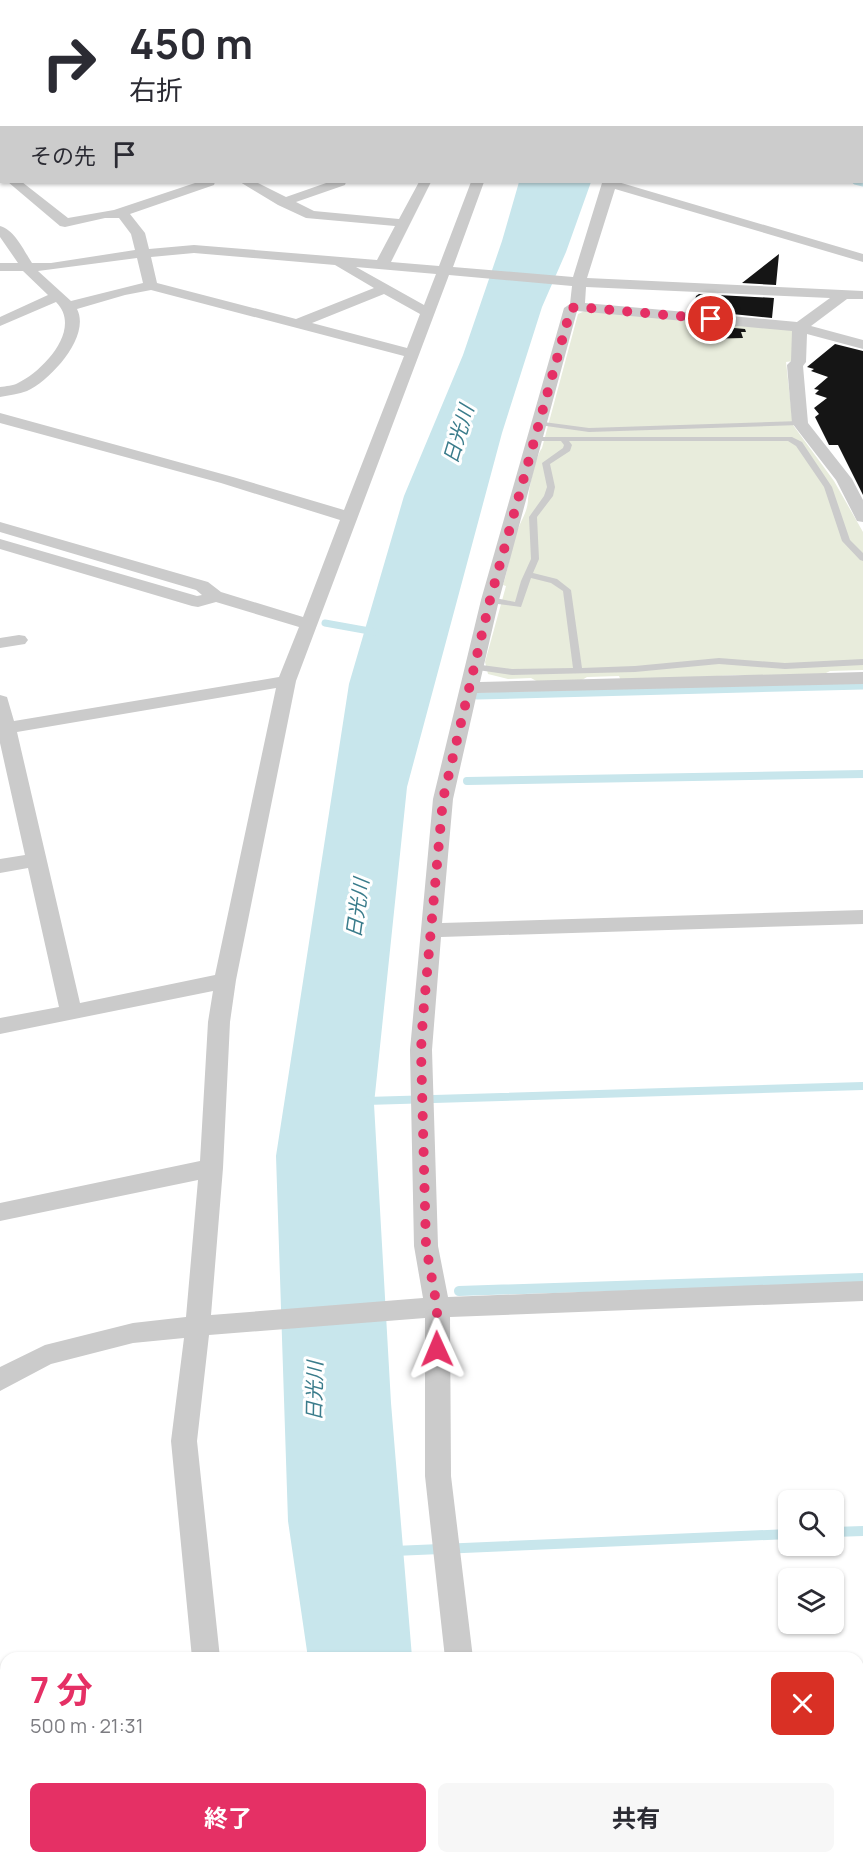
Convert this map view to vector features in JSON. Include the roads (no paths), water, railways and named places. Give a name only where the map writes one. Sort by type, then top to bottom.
[{"type":"street","points":[[14,183],[64,223],[118,213],[206,183]]},
{"type":"street","points":[[250,183],[311,215],[404,223]]},
{"type":"street","points":[[283,201],[337,183]]},
{"type":"street","points":[[382,266],[424,183]]},
{"type":"street","points":[[205,1652],[184,1441],[203,1325],[219,1022],[225,980],[287,681],[478,183]]},
{"type":"street","points":[[578,307],[579,282],[610,183]]},
{"type":"street","points":[[613,183],[863,258]]},
{"type":"street","points":[[118,213],[123,214],[138,233],[151,286]]},
{"type":"street","points":[[0,392],[22,387],[52,362],[74,329],[72,314],[63,302],[41,283],[4,237]]},
{"type":"street","points":[[0,267],[28,268],[144,253],[211,249],[579,282],[863,295]]},
{"type":"street","points":[[336,262],[428,313]]},
{"type":"street","points":[[0,322],[63,302],[151,286],[413,354]]},
{"type":"street","points":[[297,324],[385,289]]},
{"type":"street","points":[[800,327],[843,295]]},
{"type":"street","points":[[458,1652],[438,1476],[431,1307],[426,1246],[421,1050],[430,930],[443,799],[490,600],[571,308],[800,327],[863,345]]},
{"type":"street","points":[[800,327],[798,362],[795,365],[800,423],[844,479],[863,517]]},
{"type":"street","points":[[0,418],[227,480],[349,517]]},
{"type":"street","points":[[0,527],[202,586],[215,596],[309,624]]},
{"type":"street","points":[[0,544],[198,602],[215,596]]},
{"type":"street","points":[[0,643],[19,640]]},
{"type":"street","points":[[469,688],[612,677],[863,678]]},
{"type":"street","points":[[2,729],[287,681]]},
{"type":"street","points":[[0,701],[2,729],[37,860],[71,1013]]},
{"type":"street","points":[[0,866],[37,860]]},
{"type":"street","points":[[430,930],[863,917]]},
{"type":"street","points":[[0,1026],[225,980]]},
{"type":"street","points":[[0,1212],[211,1168]]},
{"type":"street","points":[[0,1380],[45,1355],[133,1333],[203,1325],[431,1307],[863,1291]]},
{"type":"lane","points":[[537,431],[800,423]]},
{"type":"lane","points":[[771,425],[774,437]]},
{"type":"lane","points":[[677,428],[679,438]]},
{"type":"lane","points":[[537,431],[564,440],[774,437],[789,439],[799,444],[828,487],[846,541],[863,558]]},
{"type":"lane","points":[[490,600],[518,605],[535,559],[533,517],[549,496],[551,482],[545,474],[546,463],[567,448],[568,445],[564,440]]},
{"type":"lane","points":[[528,575],[554,580],[567,590],[578,671]]},
{"type":"lane","points":[[474,667],[512,672],[578,671],[612,677],[719,661],[784,666],[863,662]]},
{"type":"water","name":"日光川","points":[[519,183],[591,183],[566,252],[542,307],[502,433],[407,787],[374,1104],[391,1403],[412,1652],[307,1652],[288,1521],[276,1156],[349,684],[404,496],[463,355],[502,241]]},
{"type":"waterway","points":[[859,183],[863,184]]},
{"type":"waterway","points":[[325,623],[375,632]]},
{"type":"waterway","points":[[477,696],[863,686]]},
{"type":"waterway","points":[[467,781],[863,774]]},
{"type":"waterway","points":[[366,1101],[863,1086]]},
{"type":"waterway","points":[[459,1291],[863,1278]]},
{"type":"waterway","points":[[844,1532],[863,1531]]},
{"type":"waterway","points":[[394,1551],[778,1534]]}]
